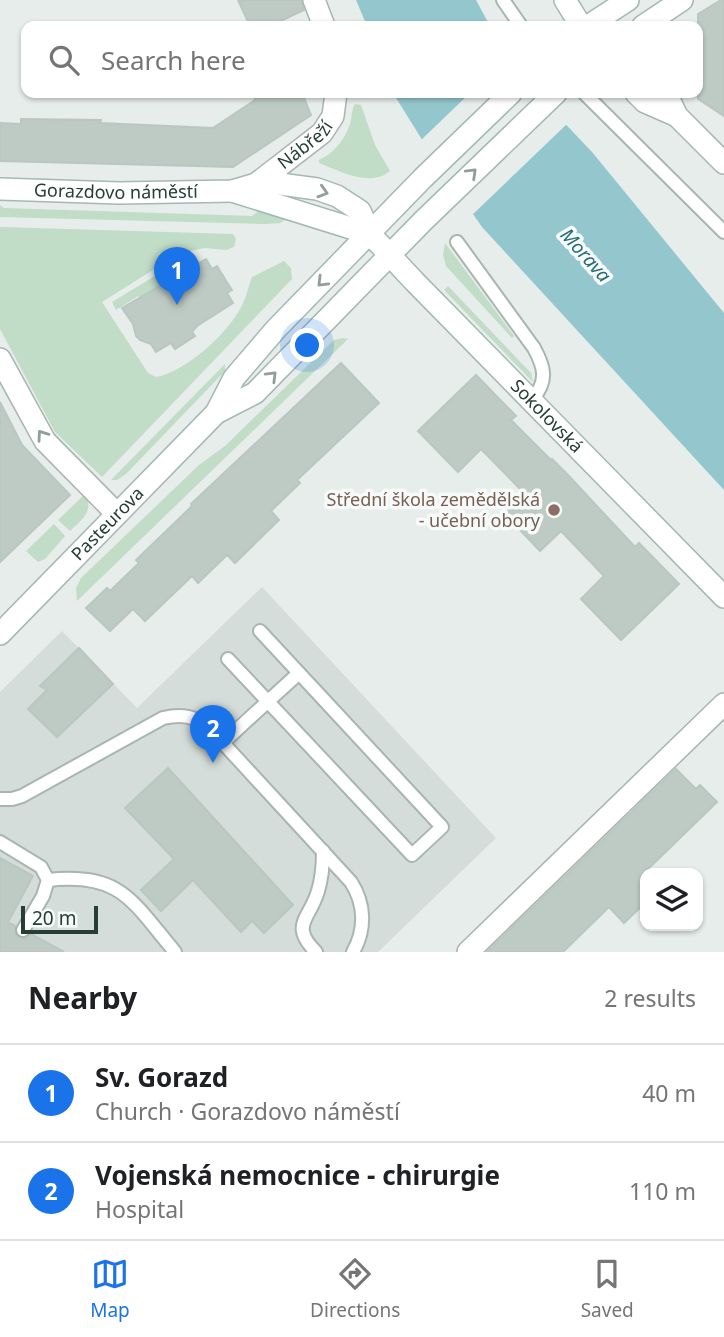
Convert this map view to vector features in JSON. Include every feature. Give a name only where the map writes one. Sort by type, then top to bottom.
[{"type":"street","points":[[314,0],[322,21]]},
{"type":"street","points":[[565,0],[578,21]]},
{"type":"street","points":[[650,21],[682,0]]},
{"type":"street","points":[[597,21],[619,9]]},
{"type":"street","name":"Nábřeží","points":[[256,184],[322,133],[333,116],[335,98]]},
{"type":"street","points":[[216,413],[234,377],[276,329],[404,197],[506,98]]},
{"type":"street","points":[[216,413],[255,393],[423,221],[551,98]]},
{"type":"street","points":[[641,98],[677,116]]},
{"type":"street","points":[[668,98],[677,116],[724,163]]},
{"type":"street","points":[[232,191],[256,184]]},
{"type":"street","name":"Sokolovská","points":[[256,184],[317,189],[337,196],[360,211],[370,234],[724,597]]},
{"type":"street","name":"Gorazdovo náměstí","points":[[0,189],[232,191]]},
{"type":"street","points":[[232,191],[370,234]]},
{"type":"street","points":[[0,359],[45,441],[117,514]]},
{"type":"street","name":"Pasteurova","points":[[0,634],[216,413]]},
{"type":"street","points":[[468,952],[724,704]]},
{"type":"lane","points":[[503,0],[518,21]]},
{"type":"lane","points":[[589,98],[724,232]]},
{"type":"lane","points":[[457,242],[534,348],[541,362],[544,379],[532,400]]},
{"type":"lane","points":[[228,659],[412,855],[442,827],[260,631]]},
{"type":"lane","points":[[223,743],[299,673]]},
{"type":"lane","points":[[0,799],[22,796],[163,718],[176,715],[194,717],[223,743],[351,882],[360,901],[361,934],[353,952]]},
{"type":"lane","points":[[0,842],[41,867],[48,880],[43,896],[23,930]]},
{"type":"lane","points":[[316,952],[303,936],[302,930],[303,921],[317,895],[323,871],[323,851]]},
{"type":"lane","points":[[48,880],[84,878],[112,886],[134,904],[175,952]]},
{"type":"shaded area","points":[[262,587],[496,838],[378,952],[0,952],[0,692],[62,631],[137,708]]},
{"type":"green space","points":[[355,104],[361,105],[375,145],[390,171],[382,176],[364,178],[345,174],[319,163],[343,138]]},
{"type":"green space","points":[[0,205],[4,208],[252,216],[260,210],[288,218],[280,223],[265,224],[0,217]]},
{"type":"green space","points":[[0,227],[233,234],[236,239],[234,247],[226,250],[205,248],[180,253],[102,302],[148,373],[156,377],[168,374],[194,359],[229,326],[244,300],[252,277],[284,261],[291,268],[292,279],[102,477],[55,432],[0,329]]},
{"type":"green space","points":[[445,243],[514,336],[512,338],[446,266],[443,255]]},
{"type":"green space","points":[[173,265],[180,276],[142,301],[138,296],[116,310],[112,302]]},
{"type":"green space","points":[[448,286],[531,373],[533,382],[444,290]]},
{"type":"green space","points":[[348,339],[77,601],[76,588],[81,578],[199,465],[225,446],[334,340]]},
{"type":"green space","points":[[225,364],[225,371],[126,474],[117,480],[111,480]]},
{"type":"green space","points":[[85,494],[88,510],[70,531],[58,520]]},
{"type":"green space","points":[[54,524],[65,536],[45,559],[38,562],[26,551]]},
{"type":"water","points":[[356,0],[476,0],[487,21],[365,21]]},
{"type":"water","name":"Morava","points":[[396,98],[541,98],[592,152],[724,313],[724,490],[482,227]]},
{"type":"pier","points":[[465,98],[546,98],[568,123],[470,217],[419,142]]},
{"type":"building","points":[[238,0],[301,0],[304,10],[281,21],[248,21]]},
{"type":"building","points":[[724,0],[724,116],[698,99],[703,98],[703,21],[698,21],[698,14]]},
{"type":"building","points":[[304,98],[311,115],[233,167],[0,161],[0,123],[21,124],[21,119],[101,120],[100,123],[213,128],[255,100]]},
{"type":"building","points":[[206,259],[212,269],[217,266],[232,290],[227,293],[233,303],[197,326],[192,332],[195,336],[175,349],[171,343],[156,352],[151,344],[136,336],[133,324],[122,308]]},
{"type":"building","points":[[341,363],[379,403],[297,480],[300,483],[271,511],[279,520],[235,563],[227,555],[198,583],[192,576],[145,621],[133,609],[110,631],[86,608],[107,588],[110,591],[139,563],[136,560],[192,506],[191,504]]},
{"type":"building","name":"Střední škola zemědělská - učební obory","points":[[476,375],[516,416],[511,420],[568,475],[635,547],[639,543],[679,584],[621,640],[581,599],[604,576],[561,531],[540,551],[505,514],[525,494],[481,449],[458,472],[418,431]]},
{"type":"building","points":[[0,402],[22,445],[70,495],[0,562]]},
{"type":"building","points":[[79,648],[113,684],[57,737],[28,709],[47,690],[40,686]]},
{"type":"building","points":[[168,768],[293,905],[264,933],[252,921],[241,932],[193,880],[161,911],[141,890],[174,859],[125,808]]},
{"type":"building","points":[[676,769],[696,789],[700,785],[717,802],[649,868],[640,868],[640,908],[624,923],[609,907],[563,952],[487,952]]},
{"type":"building","points":[[0,858],[33,876],[8,922],[15,926],[16,935],[24,939],[31,934],[64,952],[0,952]]},
{"type":"place","name":"Sv. Gorazd","points":[[177,305]]},
{"type":"place","name":"Střední škola zemědělská - učební obory","points":[[554,510]]},
{"type":"place","name":"Vojenská nemocnice - chirurgie","points":[[213,763]]}]
